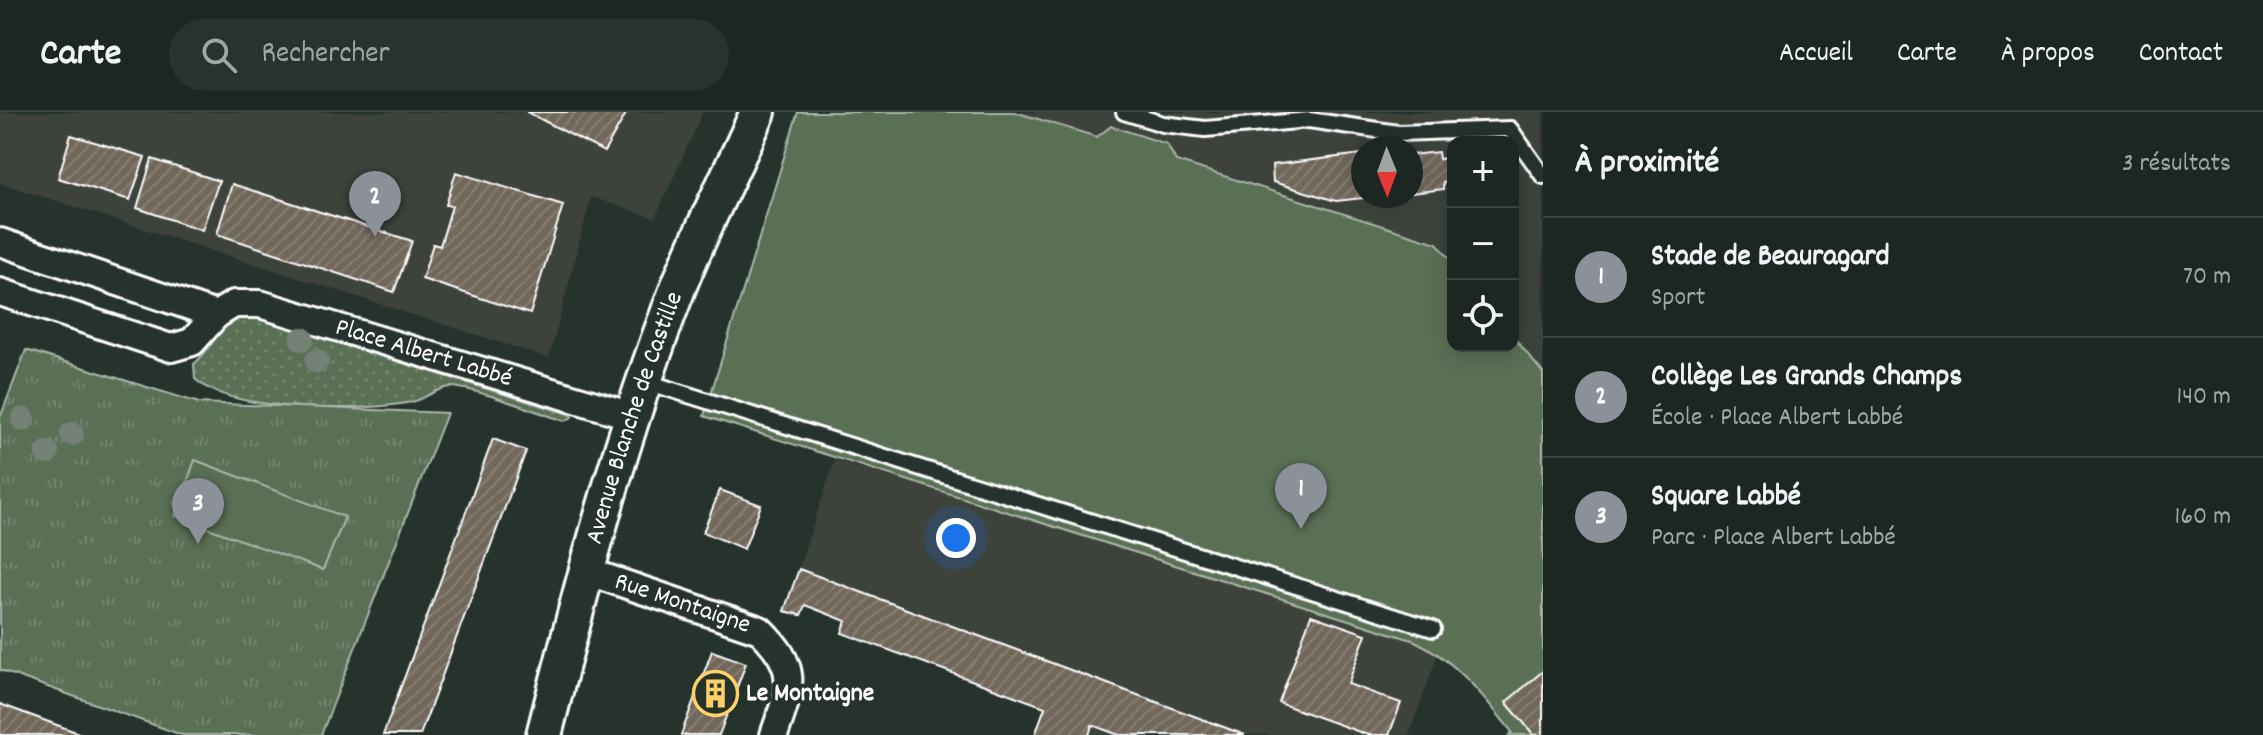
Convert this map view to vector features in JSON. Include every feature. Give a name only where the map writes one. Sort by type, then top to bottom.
[{"type":"street","name":"Avenue Blanche de Castille","points":[[544,735],[586,571],[644,381],[679,285],[758,112]]},
{"type":"street","points":[[0,242],[216,315]]},
{"type":"street","name":"Place Albert Labbé","points":[[0,292],[171,348],[192,342],[216,315],[234,304],[260,304],[632,416]]},
{"type":"street","name":"Rue Montaigne","points":[[586,571],[760,630],[781,651],[790,671],[789,692],[774,735]]},
{"type":"lane","points":[[1124,112],[1163,124],[1205,129],[1309,120],[1398,133],[1510,129],[1543,176]]},
{"type":"lane","points":[[644,381],[1433,629]]},
{"type":"shaded area","points":[[0,112],[703,112],[655,218],[591,197],[549,358],[0,183]]},
{"type":"shaded area","points":[[1015,112],[1543,112],[1543,373],[1519,343],[1519,136],[1447,136],[1447,255],[1437,243]]},
{"type":"shaded area","points":[[835,460],[1443,640],[1409,735],[1035,735],[1045,707],[842,633],[846,620],[806,605],[801,615],[784,611]]},
{"type":"green space","points":[[798,112],[1015,112],[1097,137],[1111,126],[1167,144],[1176,161],[1437,243],[1447,255],[1447,352],[1519,352],[1519,343],[1543,373],[1543,735],[1509,735],[1512,732],[1457,669],[1415,641],[704,416]]},
{"type":"green space","points":[[247,315],[572,417],[565,421],[462,388],[442,389],[412,402],[390,405],[299,407],[237,398],[213,390],[195,379],[194,364],[222,329],[236,318]]},
{"type":"green space","points":[[26,350],[199,403],[447,413],[321,735],[182,735],[0,670],[0,418]]},
{"type":"green space","points":[[195,460],[345,517],[323,570],[175,516]]},
{"type":"building","points":[[527,112],[627,112],[604,152]]},
{"type":"building","points":[[71,135],[145,157],[130,200],[58,178]]},
{"type":"building","points":[[1438,152],[1439,159],[1447,158],[1447,182],[1443,182],[1443,189],[1423,192],[1423,154]]},
{"type":"building","points":[[1351,155],[1351,199],[1336,201],[1273,182],[1272,165]]},
{"type":"building","points":[[152,159],[219,181],[202,230],[137,208]]},
{"type":"building","points":[[456,172],[563,205],[530,314],[422,279],[433,244],[440,246],[452,206],[446,205]]},
{"type":"building","points":[[232,184],[412,241],[394,292],[217,234]]},
{"type":"building","points":[[493,439],[526,451],[420,735],[383,735]]},
{"type":"building","points":[[720,490],[761,505],[744,549],[703,532]]},
{"type":"building","points":[[799,569],[1245,735],[1119,735],[1092,725],[1089,735],[1035,735],[1045,707],[842,633],[846,621],[805,605],[801,615],[784,611]]},
{"type":"building","points":[[1311,615],[1366,634],[1348,684],[1401,703],[1389,735],[1368,735],[1279,703]]},
{"type":"building","name":"Le Montaigne","points":[[712,651],[746,663],[719,735],[681,735]]},
{"type":"building","points":[[1543,671],[1543,735],[1534,735],[1506,702]]},
{"type":"building","points":[[0,704],[84,735],[0,735]]},
{"type":"place","name":"Collège Les Grands Champs","points":[[375,237]]},
{"type":"place","name":"Stade de Beauragard","points":[[1301,529]]},
{"type":"place","name":"Square Labbé","points":[[198,544]]},
{"type":"place","name":"Le Montaigne","points":[[715,694]]}]
